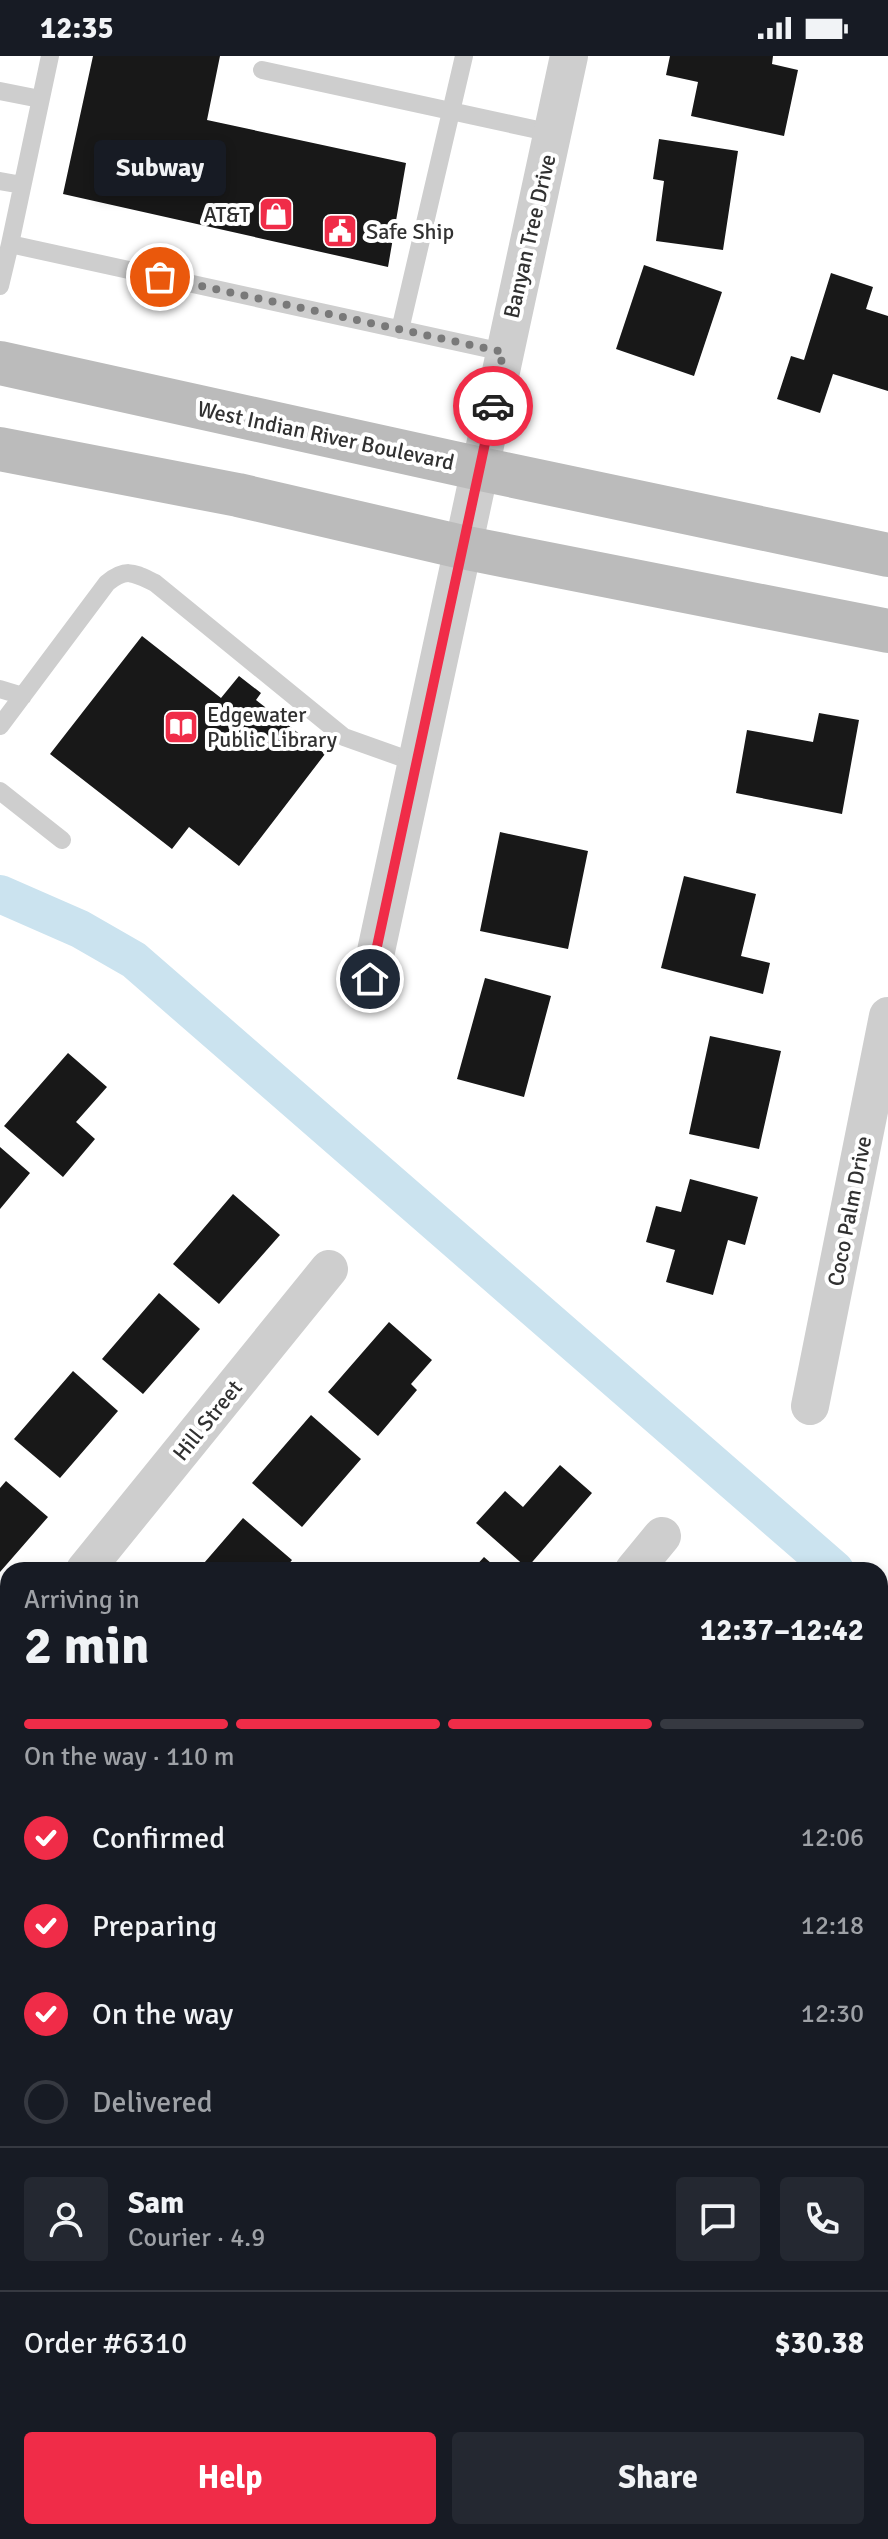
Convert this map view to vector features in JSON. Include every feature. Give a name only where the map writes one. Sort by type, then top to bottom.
[{"type":"main road","name":"West Indian River Boulevard","points":[[0,363],[888,555]]},
{"type":"main road","points":[[0,449],[238,495],[462,547],[888,631]]},
{"type":"street","name":"Banyan Tree Drive","points":[[370,979],[569,56]]},
{"type":"street","name":"Coco Palm Drive","points":[[810,1406],[888,1016]]},
{"type":"street","name":"Hill Street","points":[[91,1562],[329,1269]]},
{"type":"street","points":[[641,1562],[662,1536]]},
{"type":"lane","points":[[0,286],[50,56]]},
{"type":"lane","points":[[400,330],[464,56]]},
{"type":"lane","points":[[262,70],[552,133]]},
{"type":"lane","points":[[0,91],[40,99]]},
{"type":"lane","points":[[0,181],[22,185]]},
{"type":"lane","points":[[10,244],[503,352]]},
{"type":"lane","points":[[0,726],[107,583],[119,574],[134,573],[155,583],[344,737],[417,763]]},
{"type":"lane","points":[[0,689],[23,696]]},
{"type":"lane","points":[[0,791],[62,840]]},
{"type":"building","points":[[93,56],[220,56],[207,120],[406,163],[388,267],[63,194]]},
{"type":"building","points":[[670,56],[773,56],[772,64],[798,70],[784,136],[691,116],[698,82],[666,75]]},
{"type":"building","points":[[659,139],[738,151],[723,250],[656,241],[664,181],[653,179]]},
{"type":"building","points":[[644,265],[722,292],[694,376],[616,349]]},
{"type":"building","points":[[831,273],[873,287],[866,309],[888,316],[888,391],[833,374],[820,413],[777,399],[791,356],[804,360]]},
{"type":"building","name":"Edgewater Public Library","points":[[142,636],[221,698],[239,676],[261,693],[256,700],[325,754],[239,866],[189,827],[172,849],[50,754]]},
{"type":"building","points":[[819,713],[859,720],[842,814],[736,793],[747,730],[813,742]]},
{"type":"building","points":[[500,832],[588,851],[568,949],[480,931]]},
{"type":"building","points":[[684,876],[756,894],[741,956],[770,963],[763,994],[661,968]]},
{"type":"building","points":[[485,978],[551,996],[524,1097],[457,1079]]},
{"type":"building","points":[[710,1036],[781,1051],[759,1149],[689,1134]]},
{"type":"building","points":[[68,1053],[107,1087],[76,1122],[95,1139],[63,1177],[4,1126]]},
{"type":"building","points":[[0,1147],[30,1173],[0,1209]]},
{"type":"building","points":[[690,1179],[758,1197],[745,1245],[728,1240],[713,1295],[666,1282],[675,1250],[646,1242],[656,1206],[681,1212]]},
{"type":"building","points":[[233,1194],[280,1235],[219,1304],[173,1264]]},
{"type":"building","points":[[159,1293],[200,1329],[143,1394],[102,1359]]},
{"type":"building","points":[[389,1322],[432,1360],[411,1384],[417,1390],[378,1436],[328,1392]]},
{"type":"building","points":[[73,1371],[118,1411],[60,1478],[14,1439]]},
{"type":"building","points":[[311,1415],[361,1459],[302,1527],[252,1483]]},
{"type":"building","points":[[560,1465],[592,1493],[532,1562],[520,1562],[476,1523],[505,1491],[523,1507]]},
{"type":"building","points":[[6,1481],[48,1517],[9,1562],[0,1562],[0,1488]]},
{"type":"building","points":[[243,1518],[292,1560],[290,1562],[205,1562]]},
{"type":"waterway","points":[[0,894],[80,929],[134,960],[826,1562]]},
{"type":"way so far","points":[[160,277],[503,352],[493,406]]},
{"type":"place","name":"AT&T","points":[[276,214]]},
{"type":"place","name":"Safe Ship","points":[[340,231]]},
{"type":"place","name":"Subway","points":[[160,277]]},
{"type":"place","name":"Edgewater Public Library","points":[[181,727]]},
{"type":"route","points":[[370,979],[493,406]]}]
